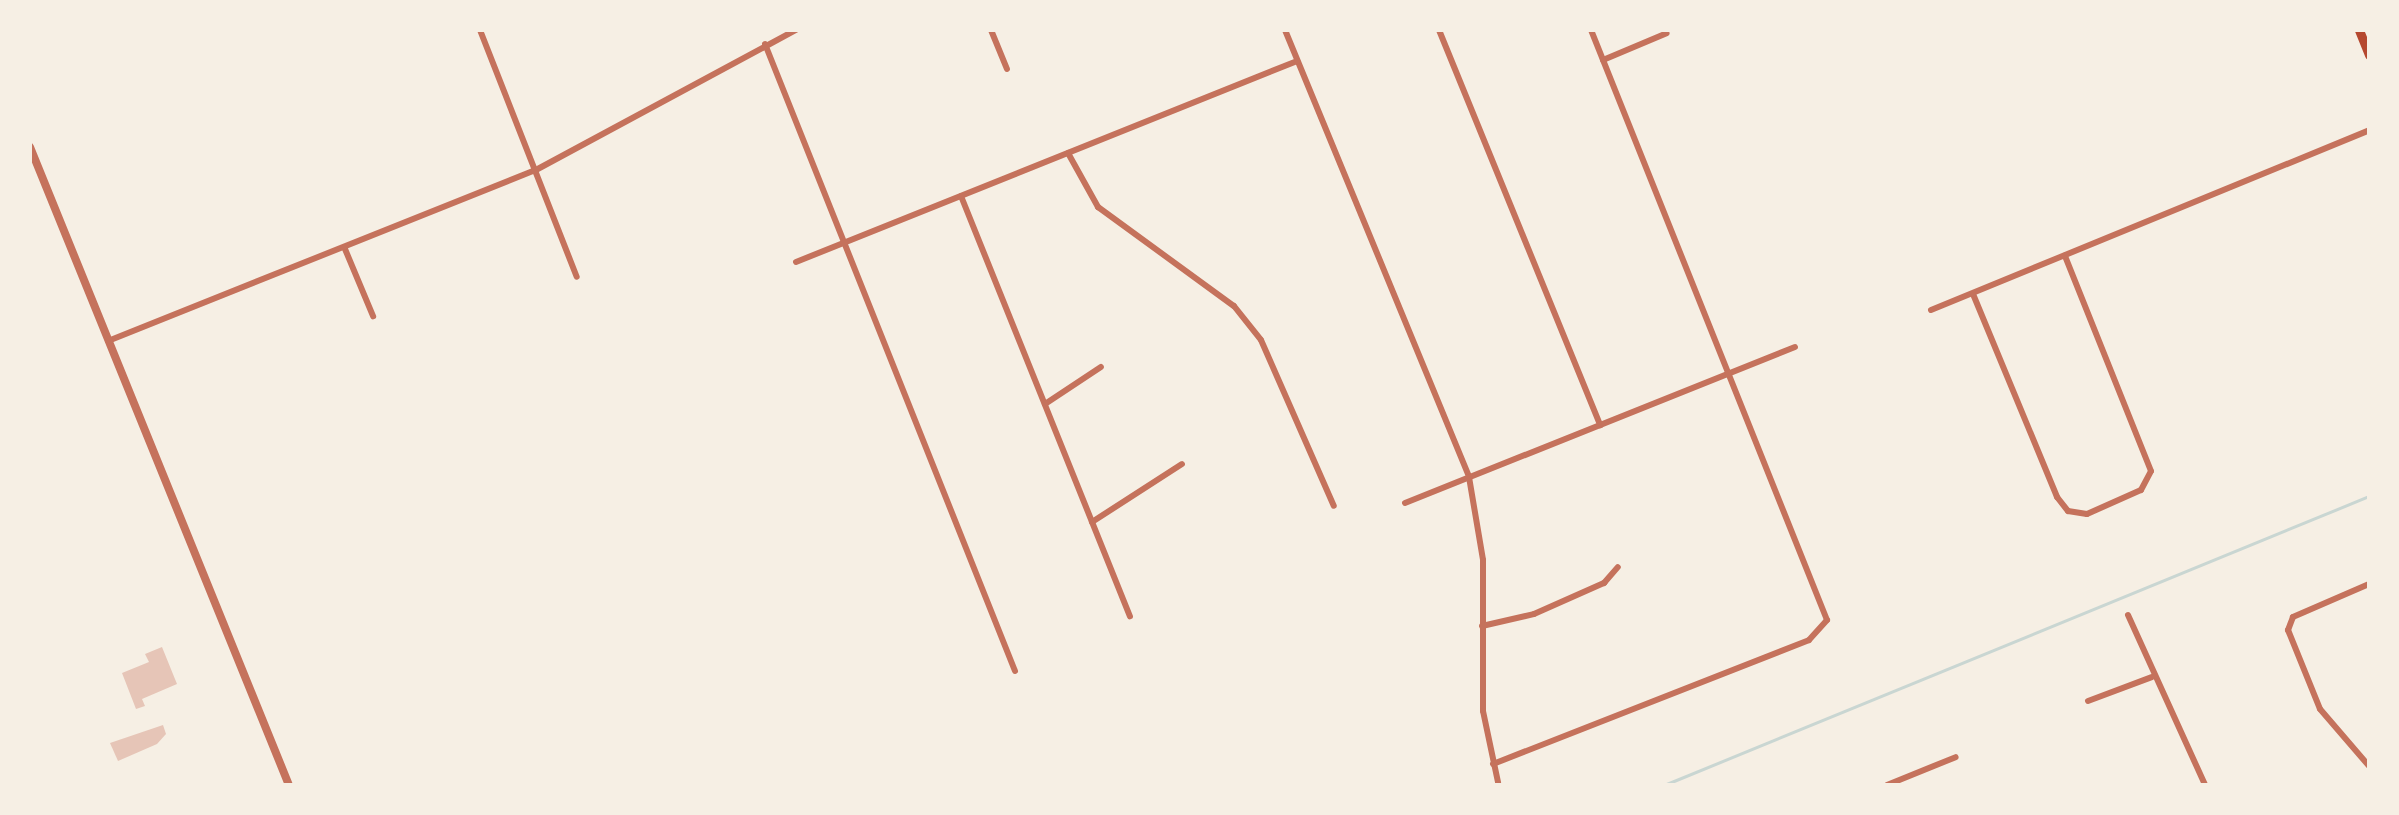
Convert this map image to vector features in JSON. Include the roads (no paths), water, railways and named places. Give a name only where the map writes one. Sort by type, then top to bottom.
[{"type":"main road","points":[[2359,30],[2369,55]]},
{"type":"street","points":[[480,30],[577,277]]},
{"type":"street","points":[[108,341],[534,171],[796,30]]},
{"type":"street","points":[[991,30],[1007,69]]},
{"type":"street","points":[[1285,30],[1469,477],[1483,560],[1482,626],[1493,764],[1498,782]]},
{"type":"street","points":[[1439,30],[1600,425]]},
{"type":"street","points":[[1493,764],[1809,640],[1827,620],[1732,372],[1591,30]]},
{"type":"street","points":[[1603,60],[1667,33]]},
{"type":"street","points":[[765,44],[1015,671]]},
{"type":"street","points":[[796,262],[1297,61]]},
{"type":"street","points":[[1931,310],[2369,130]]},
{"type":"street","points":[[30,147],[289,785]]},
{"type":"street","points":[[1068,153],[1098,207],[1234,306],[1261,340],[1334,506]]},
{"type":"street","points":[[961,196],[1130,616]]},
{"type":"street","points":[[345,249],[373,316]]},
{"type":"street","points":[[1973,294],[2064,508],[2087,514],[2137,493],[2150,477],[2065,256]]},
{"type":"street","points":[[1405,503],[1795,347]]},
{"type":"street","points":[[1045,404],[1101,367]]},
{"type":"street","points":[[1092,522],[1182,464]]},
{"type":"street","points":[[1482,626],[1534,614],[1604,583],[1618,567]]},
{"type":"street","points":[[2369,584],[2293,617],[2288,630],[2320,709],[2369,766]]},
{"type":"street","points":[[2128,615],[2152,677],[2205,785]]},
{"type":"street","points":[[2088,701],[2152,677]]},
{"type":"street","points":[[1887,785],[1956,757]]},
{"type":"waterway","points":[[1664,785],[2369,496]]}]
